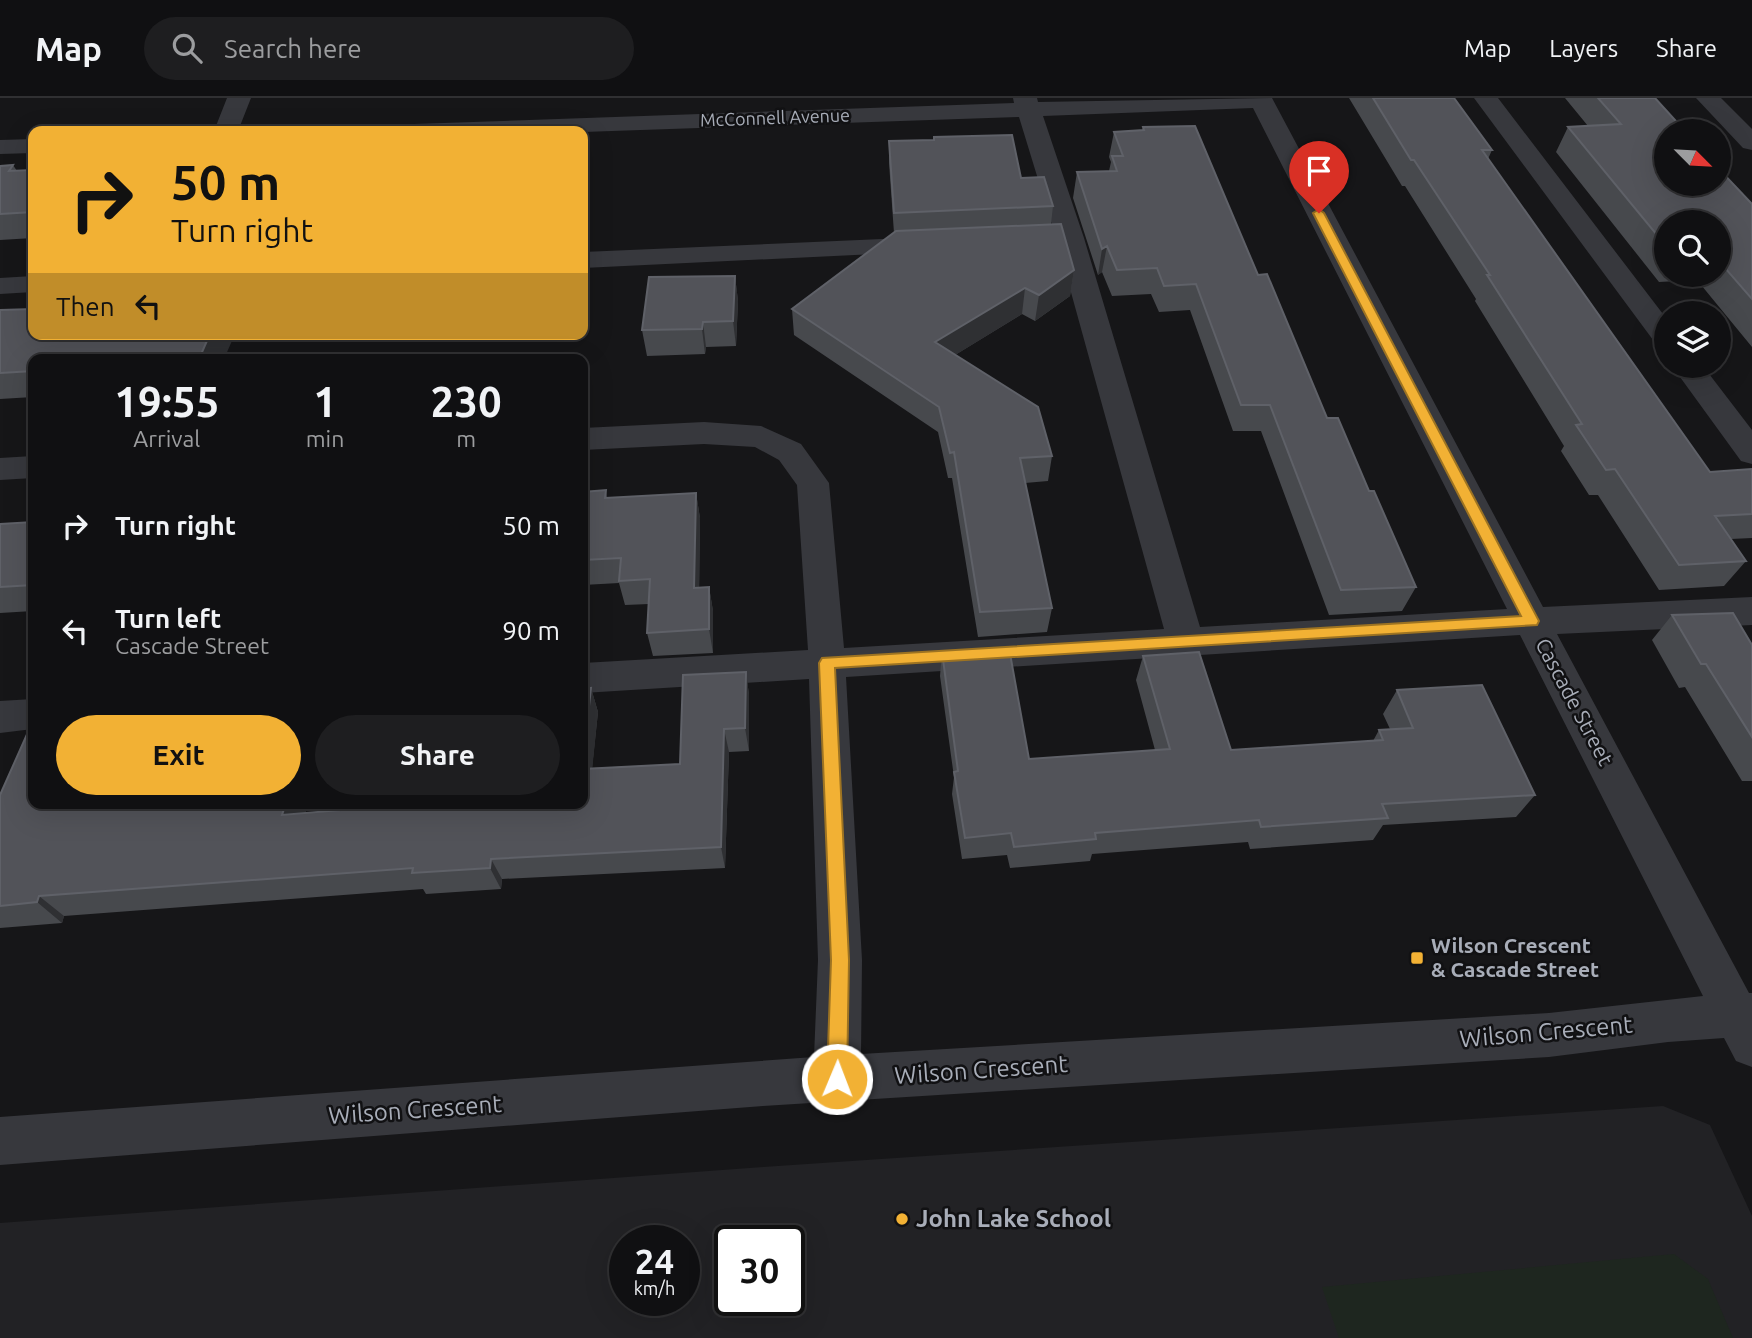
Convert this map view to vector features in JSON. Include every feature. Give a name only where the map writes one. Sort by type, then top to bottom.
[{"type":"street","points":[[228,126],[239,98]]},
{"type":"street","points":[[1486,98],[1654,322]]},
{"type":"street","points":[[1708,98],[1752,143]]},
{"type":"street","name":"McConnell Avenue","points":[[527,126],[1026,104],[1261,99]]},
{"type":"street","name":"Cascade Street","points":[[1261,99],[1531,621],[1747,1026]]},
{"type":"street","points":[[1026,104],[1056,239],[1186,643]]},
{"type":"street","points":[[0,147],[28,146]]},
{"type":"street","points":[[588,260],[958,243]]},
{"type":"street","points":[[0,286],[28,284]]},
{"type":"street","points":[[1696,378],[1752,453]]},
{"type":"street","points":[[588,439],[704,433],[761,437],[790,452],[813,483],[827,663],[840,960],[837,1079]]},
{"type":"street","points":[[0,469],[28,467]]},
{"type":"street","points":[[588,678],[1531,621],[1752,611]]},
{"type":"street","points":[[0,717],[28,714]]},
{"type":"street","name":"Wilson Crescent","points":[[0,1141],[837,1079],[1549,1035],[1668,1020],[1747,1026]]},
{"type":"shaded area","name":"John Lake School","points":[[1663,1106],[1710,1125],[1752,1216],[1752,1338],[0,1338],[0,1223],[763,1167]]},
{"type":"shaded area","points":[[1674,1254],[1708,1279],[1733,1338],[1339,1338],[1322,1287]]},
{"type":"building","points":[[1373,98],[1454,98],[1492,150],[1482,150],[1710,472],[1752,469],[1752,514],[1715,516],[1746,561],[1679,565],[1615,469],[1606,470],[1576,425],[1582,424],[1487,275],[1490,275],[1414,160],[1411,160]]},
{"type":"building","points":[[1598,98],[1655,98],[1674,119],[1654,119],[1654,196],[1731,196],[1731,182],[1752,204],[1752,299],[1731,275],[1731,210],[1654,210],[1654,231],[1568,127],[1621,124]]},
{"type":"building","points":[[1195,126],[1258,275],[1267,274],[1327,418],[1338,418],[1369,491],[1374,491],[1416,587],[1341,590],[1270,405],[1241,405],[1196,284],[1164,286],[1157,268],[1117,270],[1107,246],[1102,249],[1077,172],[1117,171],[1112,156],[1123,156],[1114,132],[1144,130],[1143,127]]},
{"type":"building","points":[[1012,135],[1021,178],[1044,177],[1053,206],[894,213],[889,141]]},
{"type":"building","points":[[13,165],[9,171],[28,170],[28,212],[0,214],[0,166]]},
{"type":"building","points":[[1061,224],[1074,270],[1039,295],[1025,288],[935,342],[1038,407],[1052,456],[1020,458],[1052,608],[980,612],[954,452],[950,453],[939,407],[792,309],[896,231]]},
{"type":"building","points":[[735,276],[733,321],[703,322],[702,329],[642,330],[649,277]]},
{"type":"building","points":[[28,309],[28,340],[207,340],[201,354],[28,354],[28,371],[0,373],[0,310]]},
{"type":"building","points":[[606,490],[605,498],[696,493],[694,588],[709,587],[709,629],[647,633],[650,579],[619,581],[621,558],[588,560],[588,492]]},
{"type":"building","points":[[28,522],[28,585],[0,587],[0,524]]},
{"type":"building","points":[[1733,613],[1752,645],[1752,737],[1706,664],[1701,664],[1672,615]]},
{"type":"building","points":[[1009,648],[1029,759],[1170,749],[1143,656],[1199,652],[1231,750],[1383,740],[1379,730],[1413,728],[1397,690],[1482,685],[1535,795],[1382,804],[1388,818],[1261,827],[1259,820],[1095,833],[1096,839],[1014,847],[1011,833],[965,838],[954,772],[958,771],[942,652]]},
{"type":"building","points":[[746,672],[745,728],[724,729],[721,847],[491,859],[490,868],[412,873],[413,868],[39,896],[37,902],[0,906],[0,795],[28,732],[28,809],[284,809],[282,815],[354,809],[588,809],[588,769],[680,764],[683,675]]},
{"type":"building","points":[[588,688],[591,688],[588,715]]},
{"type":"place","name":"Wilson Crescent & Cascade Street","points":[[1417,958]]},
{"type":"place","name":"John Lake School","points":[[902,1219]]},
{"type":"route","points":[[837,1079],[840,960],[827,663],[1531,621],[1319,213]]}]
